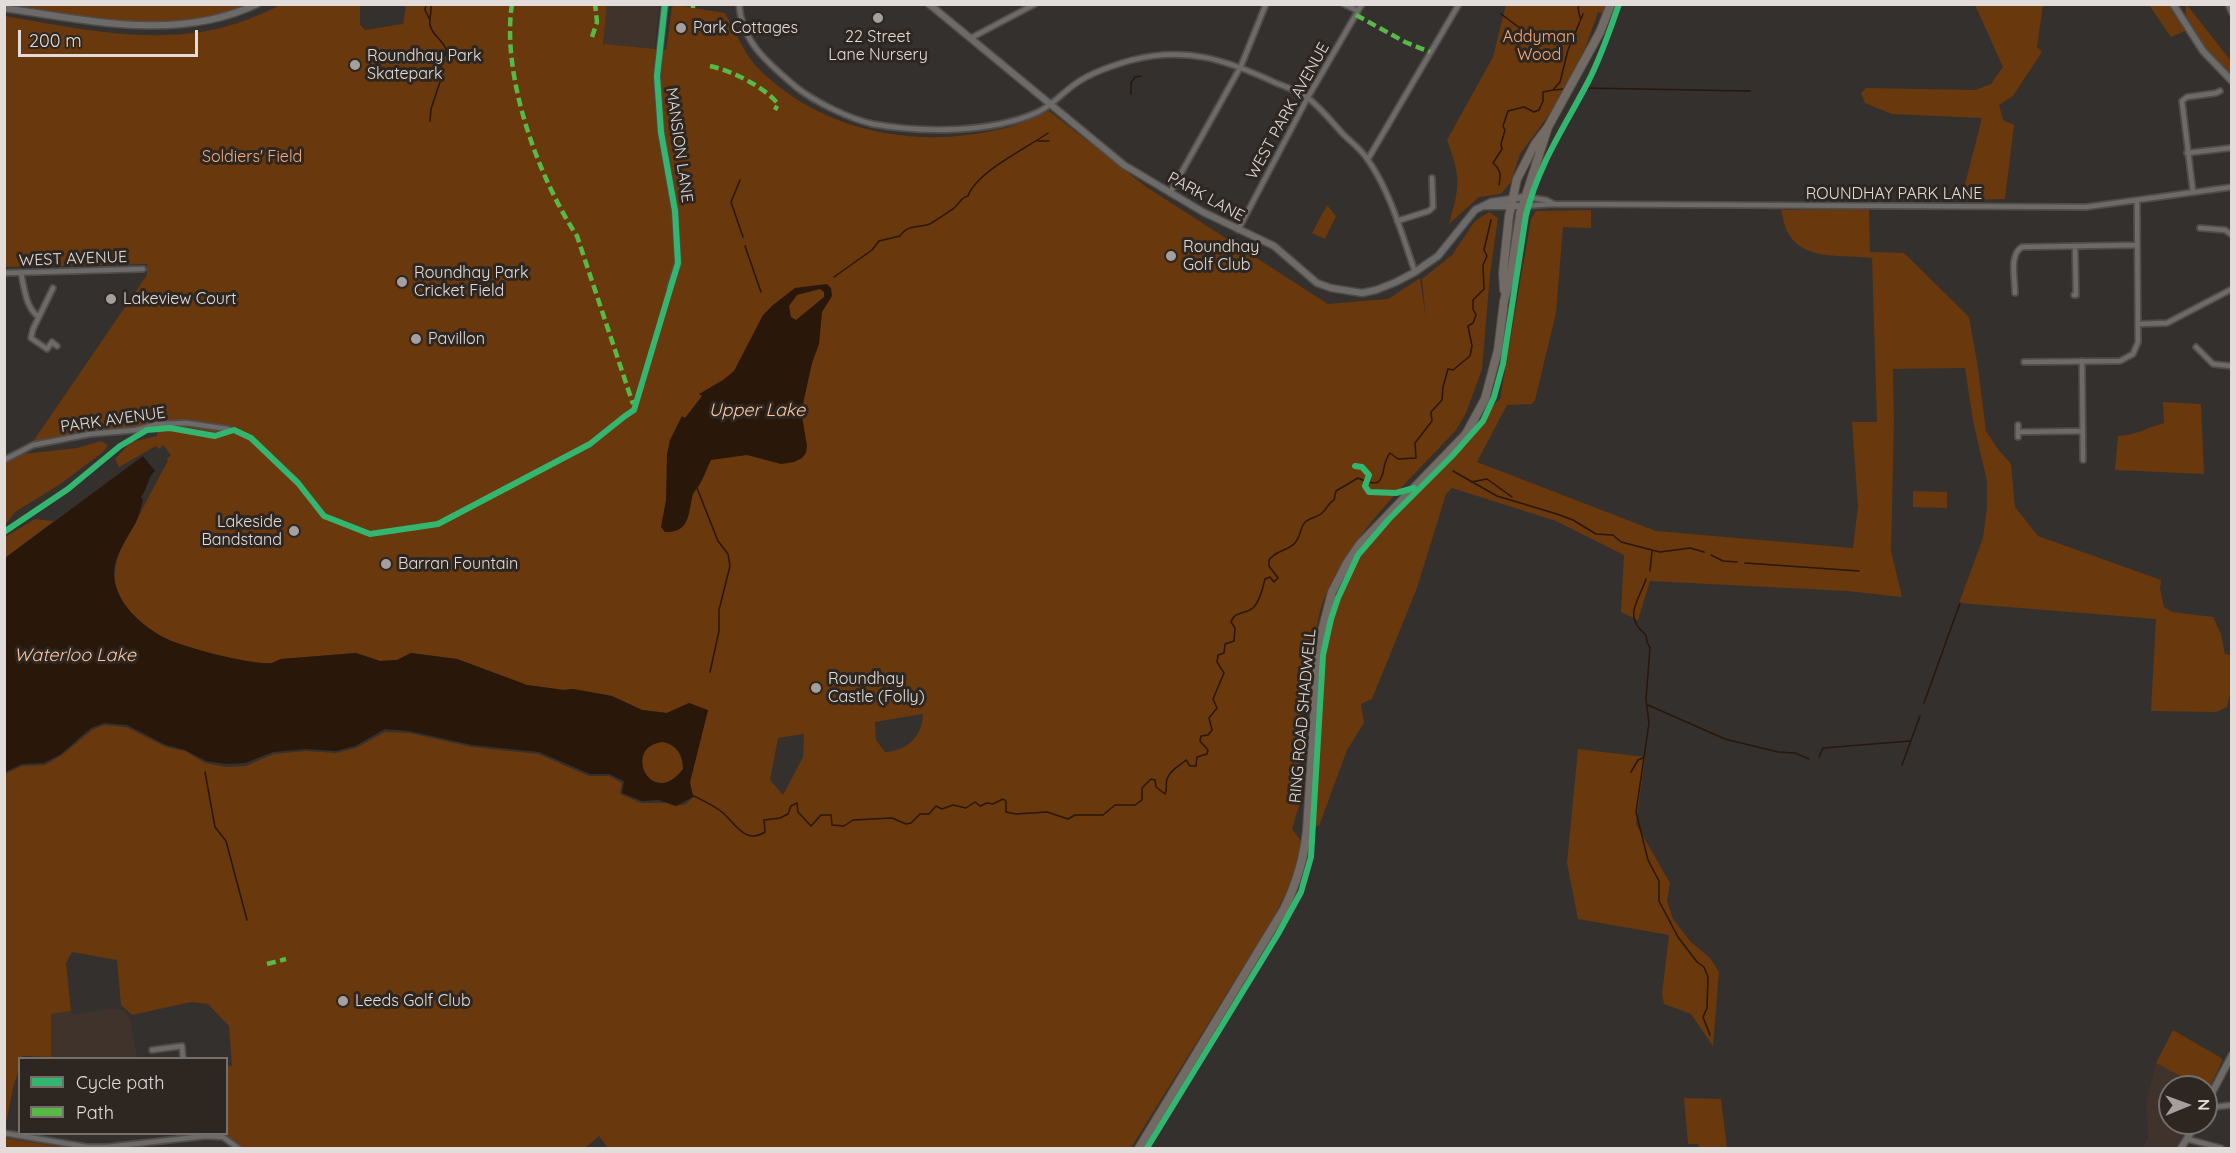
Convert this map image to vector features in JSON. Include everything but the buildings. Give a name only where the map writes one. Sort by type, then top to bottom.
[{"type":"highway","points":[[1548,127],[1600,32],[1611,4]]},
{"type":"highway","name":"RING ROAD SHADWELL","points":[[1139,1149],[1284,909],[1297,881],[1307,830],[1318,655],[1332,592],[1360,544],[1450,451],[1476,418],[1488,391],[1494,368],[1523,201],[1548,127]]},
{"type":"highway","name":"RING ROAD SHADWELL","points":[[1504,301],[1503,273],[1512,202],[1524,164],[1548,127]]},
{"type":"street","points":[[4,8],[118,24],[173,26],[213,20],[257,4]]},
{"type":"street","name":"MANSION LANE","points":[[665,4],[657,76],[661,132],[675,211],[678,263],[670,287]]},
{"type":"street","points":[[739,4],[746,35],[775,69],[809,97],[871,123],[925,129],[959,129],[1006,123],[1040,112],[1078,82],[1095,73],[1131,60],[1155,55],[1174,53],[1217,58],[1241,66],[1308,97],[1368,159],[1390,201],[1415,272]]},
{"type":"street","name":"PARK LANE","points":[[929,4],[1124,165],[1170,194],[1274,246],[1317,283],[1346,292],[1362,293],[1376,290],[1415,272],[1438,256],[1469,215],[1482,206],[1491,202],[1523,201]]},
{"type":"street","points":[[971,38],[1035,4]]},
{"type":"street","points":[[1170,194],[1241,66],[1266,4]]},
{"type":"street","points":[[1344,4],[1358,11]]},
{"type":"street","name":"WEST PARK AVENUE","points":[[1238,230],[1308,97],[1362,4]]},
{"type":"street","points":[[1368,159],[1459,4]]},
{"type":"street","points":[[2228,4],[2232,14]]},
{"type":"street","points":[[2176,5],[2203,51],[2232,81]]},
{"type":"street","points":[[2193,192],[2182,101],[2187,97],[2220,91]]},
{"type":"street","points":[[2187,153],[2230,148]]},
{"type":"street","points":[[1397,221],[1429,211],[1433,207],[1432,178]]},
{"type":"street","name":"ROUNDHAY PARK LANE","points":[[1523,201],[1554,204],[2086,207],[2232,186]]},
{"type":"street","name":"ROUNDHAY PARK LANE","points":[[1523,201],[1546,200],[1554,204]]},
{"type":"street","points":[[2024,362],[2120,361],[2127,359],[2136,348],[2138,324],[2137,200]]},
{"type":"street","points":[[2200,228],[2220,229],[2232,236]]},
{"type":"street","points":[[2016,293],[2014,256],[2019,248],[2138,245]]},
{"type":"street","points":[[2074,295],[2076,295],[2075,246]]},
{"type":"street","name":"WEST AVENUE","points":[[4,273],[143,269]]},
{"type":"street","points":[[21,273],[25,295],[35,315],[39,317]]},
{"type":"street","points":[[53,288],[31,338],[47,349],[52,342],[57,346]]},
{"type":"street","points":[[2138,324],[2167,323],[2231,290]]},
{"type":"street","points":[[2196,347],[2213,364],[2232,366]]},
{"type":"street","points":[[2082,362],[2083,460]]},
{"type":"street","name":"PARK AVENUE","points":[[4,460],[33,445],[90,434],[136,430],[158,424],[184,423],[228,429]]},
{"type":"street","points":[[2018,425],[2018,435],[2082,431]]},
{"type":"street","points":[[152,1050],[182,1046],[183,1057]]},
{"type":"street","points":[[2218,1082],[2232,1055]]},
{"type":"street","points":[[21,1135],[87,1147],[107,1147],[206,1136],[223,1137],[238,1149]]},
{"type":"street","points":[[2181,1149],[2189,1135]]},
{"type":"street","points":[[2187,1139],[2218,1148]]},
{"type":"shaded area","points":[[607,5],[659,5],[652,75],[603,44]]},
{"type":"shaded area","points":[[111,1008],[124,1010],[130,1018],[137,1057],[51,1057],[51,1014],[71,1011],[74,1015]]},
{"type":"shaded area","points":[[2156,1063],[2178,1075],[2158,1075],[2158,1135],[2183,1135],[2175,1148],[2142,1148],[2148,1138],[2146,1104]]},
{"type":"green space","points":[[17,5],[246,5],[206,17],[160,22],[111,20]]},
{"type":"green space","name":"Soldiers' Field","points":[[281,5],[360,5],[360,25],[365,30],[403,24],[406,5],[607,5],[603,44],[666,50],[672,7],[676,5],[725,13],[753,62],[782,89],[809,107],[869,130],[933,137],[965,135],[1010,127],[1049,111],[1145,186],[1328,304],[1388,299],[1420,278],[1426,319],[1422,279],[1452,255],[1475,221],[1489,212],[1498,218],[1490,274],[1482,369],[1466,413],[1456,430],[1365,530],[1335,575],[1320,611],[1310,673],[1303,697],[1299,806],[1292,829],[1301,841],[1298,859],[1285,895],[1277,912],[1131,1148],[608,1148],[599,1136],[585,1148],[238,1148],[224,1140],[212,1137],[184,1139],[183,1135],[228,1135],[228,1066],[232,1066],[229,1026],[208,1004],[191,1002],[132,1015],[121,1005],[117,960],[72,952],[66,963],[71,1011],[51,1014],[51,1057],[18,1057],[18,1071],[5,1128],[5,774],[22,766],[45,765],[62,755],[92,730],[104,725],[126,727],[166,747],[185,751],[205,763],[226,767],[246,766],[274,754],[306,751],[336,753],[356,748],[385,732],[409,733],[472,747],[538,754],[589,776],[609,776],[622,783],[620,794],[641,803],[667,803],[676,806],[686,804],[693,797],[690,782],[708,711],[689,703],[667,713],[642,710],[612,696],[573,689],[527,685],[457,659],[411,653],[397,660],[380,661],[356,653],[281,659],[272,663],[263,663],[216,654],[161,636],[129,610],[122,601],[115,582],[117,559],[122,546],[171,455],[163,445],[159,449],[156,446],[119,467],[115,459],[131,442],[157,436],[158,424],[68,441],[32,443],[147,275],[147,264],[5,267],[5,16],[92,31],[151,35],[210,30],[255,17]],"holes":[[[923,714],[920,730],[912,741],[900,749],[885,752],[876,740],[875,722]],[[804,734],[803,757],[783,795],[770,780],[778,738]]]},
{"type":"green space","name":"Addyman Wood","points":[[1506,5],[1606,5],[1603,14],[1598,12],[1586,46],[1557,104],[1520,154],[1511,182],[1501,194],[1479,197],[1449,224],[1457,191],[1457,173],[1447,140],[1493,57]]},
{"type":"green space","points":[[1975,5],[2043,5],[2037,47],[2042,52],[2013,96],[1999,105],[2003,120],[2014,125],[2005,199],[1961,200],[1982,118],[1892,114],[1865,103],[1861,93],[1866,88],[1975,90],[1991,84],[2003,67]]},
{"type":"green space","points":[[2149,5],[2168,5],[2185,31],[2171,37]]},
{"type":"green space","points":[[2187,5],[2231,61],[2231,75],[2194,32],[2188,22]]},
{"type":"green space","points":[[1327,205],[1336,216],[1325,239],[1312,233]]},
{"type":"green space","points":[[1869,209],[1870,252],[1904,253],[1969,317],[1986,431],[2011,464],[2015,507],[2038,536],[2161,580],[2160,588],[2164,607],[2172,612],[2213,617],[2221,634],[2225,654],[2231,655],[2231,689],[2227,707],[2216,712],[2151,711],[2156,619],[1959,603],[1983,538],[1987,507],[1987,481],[1973,421],[1965,368],[1893,369],[1891,551],[1902,597],[1847,591],[1650,581],[1638,620],[1621,612],[1624,555],[1556,521],[1452,488],[1446,494],[1417,588],[1372,699],[1361,704],[1364,723],[1347,750],[1319,826],[1315,825],[1325,640],[1338,598],[1358,555],[1389,518],[1485,423],[1493,405],[1500,399],[1531,219],[1536,211],[1591,210],[1591,228],[1563,227],[1556,313],[1535,400],[1532,404],[1507,405],[1477,462],[1656,531],[1853,548],[1858,506],[1852,422],[1877,422],[1872,258],[1826,255],[1804,249],[1788,233],[1781,210]]},
{"type":"green space","points":[[2163,402],[2201,404],[2204,474],[2115,470],[2118,436],[2136,433],[2164,423]]},
{"type":"green space","points":[[101,441],[108,445],[103,452],[59,485],[15,512],[5,525],[5,461],[23,454],[77,448]]},
{"type":"green space","points":[[1913,491],[1947,492],[1947,508],[1913,507]]},
{"type":"green space","points":[[35,519],[54,521],[5,558],[5,537]]},
{"type":"green space","points":[[662,742],[678,751],[683,769],[672,780],[661,783],[652,780],[642,764],[644,755],[650,747]]},
{"type":"green space","points":[[1578,749],[1645,757],[1636,824],[1670,883],[1667,901],[1673,919],[1690,941],[1710,958],[1719,972],[1713,1046],[1691,1014],[1664,1004],[1662,994],[1669,935],[1578,919],[1567,863]]},
{"type":"green space","points":[[2173,1030],[2223,1059],[2216,1075],[2178,1075],[2156,1063]]},
{"type":"green space","points":[[1684,1098],[1721,1099],[1727,1148],[1699,1148],[1698,1144],[1688,1144]]},
{"type":"green space","points":[[5,1138],[68,1148],[5,1148]]},
{"type":"water","name":"Upper Lake","points":[[827,284],[831,288],[832,296],[822,312],[819,344],[812,363],[803,404],[806,453],[794,462],[781,464],[747,455],[711,460],[693,494],[684,525],[680,529],[665,532],[661,527],[666,500],[667,454],[670,440],[682,416],[685,418],[702,396],[699,394],[734,371],[763,315],[795,288]],"holes":[[[820,289],[824,292],[824,297],[796,320],[791,317],[789,306],[797,295]]]},
{"type":"water","name":"Waterloo Lake","points":[[143,456],[155,471],[141,497],[143,500],[136,522],[118,555],[114,577],[124,604],[145,625],[161,636],[216,654],[263,663],[272,663],[281,659],[356,653],[380,661],[397,660],[411,653],[457,659],[527,685],[573,689],[612,696],[642,710],[667,713],[689,703],[708,710],[690,782],[693,797],[676,806],[659,800],[642,801],[622,793],[624,781],[609,774],[590,774],[539,752],[472,745],[409,731],[385,729],[355,746],[336,751],[306,749],[273,752],[245,763],[226,764],[206,761],[185,750],[166,745],[127,725],[104,723],[91,728],[61,754],[44,763],[22,764],[5,772],[5,558]],"holes":[[[662,742],[675,747],[682,759],[683,769],[672,780],[661,783],[652,780],[642,764],[644,754],[650,746]]]},
{"type":"waterway","points":[[426,4],[425,10],[429,18]]},
{"type":"waterway","points":[[430,121],[431,109],[442,76],[440,62],[446,52],[430,25],[431,4]]},
{"type":"waterway","points":[[1580,4],[1578,8],[1580,18]]},
{"type":"waterway","points":[[1501,14],[1536,40],[1536,55]]},
{"type":"waterway","points":[[1499,185],[1500,173],[1493,163],[1502,149],[1505,130],[1503,126],[1508,111],[1524,107],[1534,112],[1539,110],[1543,101],[1543,92],[1553,90],[1560,82],[1568,50],[1583,14]]},
{"type":"waterway","points":[[1131,94],[1131,83],[1135,77],[1141,76]]},
{"type":"waterway","points":[[1586,88],[1750,91]]},
{"type":"waterway","points":[[1554,90],[1564,89]]},
{"type":"waterway","points":[[834,277],[872,250],[879,241],[900,236],[910,228],[930,224],[950,211],[968,196],[973,187],[991,169],[1048,133]]},
{"type":"waterway","points":[[1038,141],[1049,141]]},
{"type":"waterway","points":[[740,180],[731,202],[743,237]]},
{"type":"waterway","points":[[692,795],[719,809],[741,831],[752,836],[765,832],[764,820],[780,818],[788,814],[791,806],[797,803],[798,812],[811,826],[821,815],[831,815],[832,825],[844,826],[853,820],[892,818],[906,824],[911,823],[920,814],[929,814],[936,806],[942,809],[953,805],[966,808],[975,802],[980,806],[987,803],[993,804],[1003,799],[1006,801],[1006,812],[1016,814],[1047,812],[1068,819],[1075,815],[1103,815],[1115,805],[1135,805],[1142,800],[1142,788],[1151,779],[1155,780],[1156,787],[1165,794],[1167,779],[1172,771],[1186,760],[1190,766],[1196,766],[1197,757],[1207,754],[1208,750],[1200,741],[1201,736],[1208,735],[1212,730],[1209,718],[1217,708],[1213,699],[1224,673],[1217,662],[1218,655],[1224,653],[1225,644],[1234,641],[1235,628],[1231,622],[1233,618],[1254,607],[1260,597],[1265,579],[1270,577],[1274,582],[1278,578],[1269,566],[1269,560],[1295,543],[1305,522],[1320,515],[1334,500],[1336,491],[1358,478],[1368,482],[1379,481],[1390,453],[1398,459],[1416,458],[1415,443],[1432,421],[1431,412],[1442,400],[1448,369],[1453,370],[1470,356],[1472,346],[1468,326],[1473,323],[1476,315],[1473,300],[1484,289],[1483,265],[1487,256],[1484,250],[1491,220]]},
{"type":"waterway","points":[[745,246],[761,292]]},
{"type":"waterway","points":[[1453,471],[1497,496],[1573,520],[1596,534],[1613,535],[1621,542],[1660,552],[1690,548],[1704,552]]},
{"type":"waterway","points":[[1471,482],[1487,479],[1512,497]]},
{"type":"waterway","points":[[697,488],[718,541],[728,554],[730,566],[719,610],[719,631],[710,672]]},
{"type":"waterway","points":[[1650,571],[1652,551]]},
{"type":"waterway","points":[[1711,555],[1723,561],[1737,562]]},
{"type":"waterway","points":[[1745,563],[1859,571]]},
{"type":"waterway","points":[[1646,579],[1634,608],[1635,621],[1646,635],[1650,648],[1646,699],[1649,723],[1636,812],[1648,860],[1659,881],[1659,901],[1678,937],[1697,962],[1704,967],[1708,977],[1707,1008],[1703,1017],[1710,1035]]},
{"type":"waterway","points":[[1924,703],[1960,603]]},
{"type":"waterway","points":[[1648,705],[1725,739],[1778,752],[1795,753],[1809,759]]},
{"type":"waterway","points":[[1902,765],[1920,716]]},
{"type":"waterway","points":[[1819,757],[1823,748],[1910,741]]},
{"type":"waterway","points":[[1631,772],[1638,760],[1643,758]]},
{"type":"waterway","points":[[205,772],[215,827],[226,841],[247,920]]},
{"type":"marked path","points":[[512,4],[510,32],[512,62],[517,93],[526,124],[549,185],[577,236],[633,404]]},
{"type":"marked path","points":[[592,37],[597,22],[595,4]]},
{"type":"marked path","points":[[1356,15],[1405,42],[1430,52]]},
{"type":"marked path","points":[[710,66],[737,75],[765,91],[778,104],[775,110]]},
{"type":"marked path","points":[[267,964],[286,959]]},
{"type":"cycle path","points":[[4,532],[68,489],[120,446],[147,430],[170,428],[215,436],[234,430],[251,438],[298,483],[324,516],[370,534],[438,524],[590,444],[634,410],[678,263],[675,211],[661,132],[657,76],[665,4]]},
{"type":"cycle path","points":[[1147,1148],[1278,934],[1301,892],[1311,857],[1323,655],[1338,598],[1358,555],[1389,519],[1452,456],[1483,421],[1494,397],[1503,364],[1526,215],[1531,196],[1553,146],[1593,73],[1619,4]]},
{"type":"cycle path","points":[[1355,466],[1362,467],[1369,475],[1365,486],[1369,492],[1396,493],[1414,488]]},
{"type":"place","name":"22 Street Lane Nursery","points":[[878,18]]},
{"type":"place","name":"Park Cottages","points":[[681,28]]},
{"type":"place","name":"Roundhay Park Skatepark","points":[[355,65]]},
{"type":"place","name":"Roundhay Golf Club","points":[[1171,256]]},
{"type":"place","name":"Roundhay Park Cricket Field","points":[[402,282]]},
{"type":"place","name":"Lakeview Court","points":[[111,299]]},
{"type":"place","name":"Pavillon","points":[[416,339]]},
{"type":"place","name":"Lakeside Bandstand","points":[[294,531]]},
{"type":"place","name":"Barran Fountain","points":[[386,564]]},
{"type":"place","name":"Roundhay Castle (Folly)","points":[[816,688]]},
{"type":"place","name":"Leeds Golf Club","points":[[343,1001]]}]
